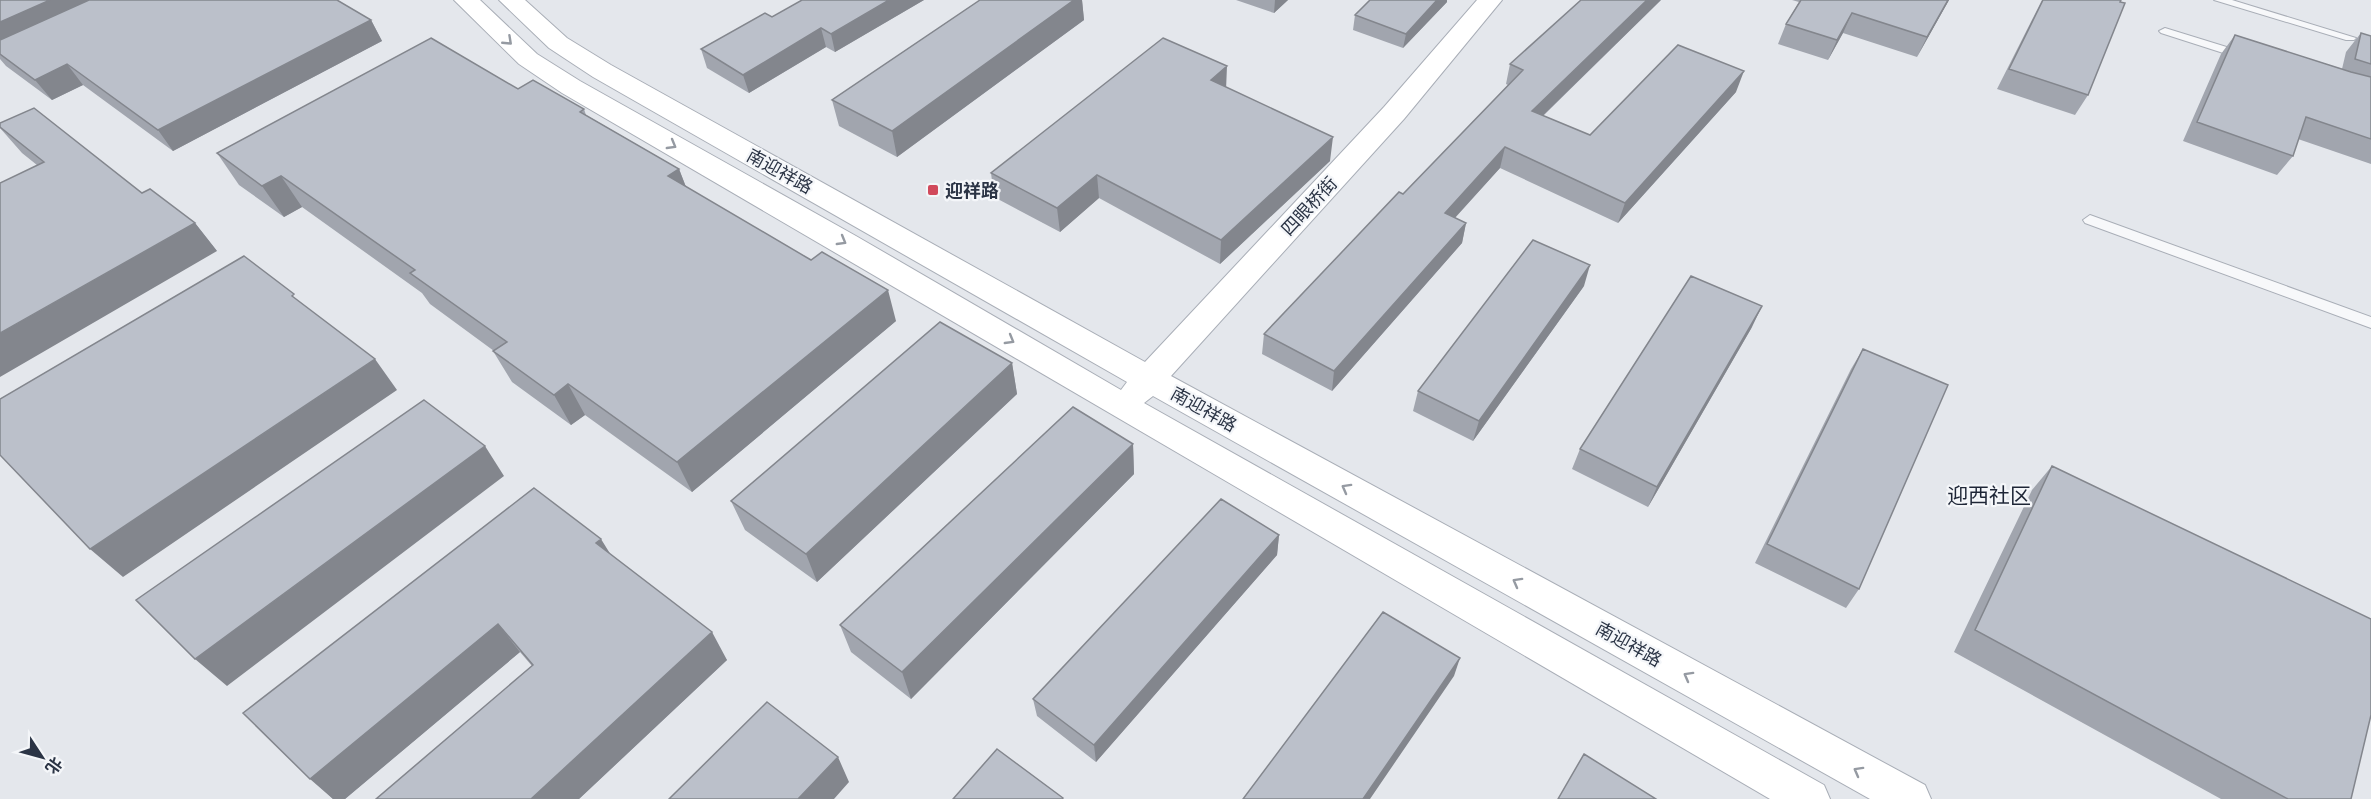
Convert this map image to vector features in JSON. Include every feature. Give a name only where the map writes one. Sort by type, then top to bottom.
[{"type":"main road","name":"南迎祥路","points":[[466,0],[528,59],[572,87],[845,243],[1123,407],[1809,799]]},
{"type":"main road","name":"南迎祥路","points":[[512,0],[558,43],[602,71],[1149,379],[1910,799]]},
{"type":"main road","name":"四眼桥街","points":[[1123,407],[1386,122],[1490,0]]},
{"type":"lane","points":[[2220,0],[2350,38]]},
{"type":"lane","points":[[2165,31],[2257,59]]},
{"type":"lane","points":[[2090,220],[2371,323]]},
{"type":"building","points":[[0,0],[50,0],[0,22]]},
{"type":"building","points":[[89,0],[337,0],[371,20],[158,130],[67,64],[35,80],[0,54],[0,40]]},
{"type":"building","points":[[802,0],[889,0],[831,34],[821,28],[743,75],[701,49],[765,13],[772,17]]},
{"type":"building","points":[[980,0],[1074,0],[892,131],[832,100]]},
{"type":"building","points":[[1370,0],[1437,0],[1406,34],[1355,15]]},
{"type":"building","points":[[1581,0],[1647,0],[1532,111],[1590,135],[1678,45],[1744,71],[1625,203],[1505,147],[1445,213],[1466,223],[1334,371],[1264,334],[1399,192],[1403,194],[1523,70],[1510,64]]},
{"type":"building","points":[[1801,0],[1948,0],[1927,37],[1852,13],[1837,40],[1786,24]]},
{"type":"building","points":[[2043,0],[2121,0],[2120,2],[2125,3],[2088,95],[2009,69]]},
{"type":"building","points":[[2361,33],[2371,36],[2371,64],[2355,59]]},
{"type":"building","points":[[2235,35],[2371,77],[2371,139],[2306,117],[2293,156],[2197,122]]},
{"type":"building","points":[[431,38],[518,89],[533,80],[584,109],[580,112],[679,169],[668,176],[811,260],[822,252],[888,290],[677,462],[568,384],[554,395],[493,351],[507,342],[410,273],[415,270],[281,176],[262,186],[217,153]]},
{"type":"building","points":[[1163,38],[1227,66],[1211,80],[1333,137],[1221,240],[1097,175],[1057,208],[991,173]]},
{"type":"building","points":[[34,108],[142,193],[150,189],[195,223],[0,333],[0,183],[44,162],[0,127],[0,123]]},
{"type":"building","points":[[1533,240],[1590,265],[1479,421],[1418,391]]},
{"type":"building","points":[[244,256],[375,359],[90,549],[0,455],[0,399]]},
{"type":"building","points":[[1691,276],[1762,306],[1657,487],[1580,449]]},
{"type":"building","points":[[940,322],[1012,363],[806,554],[731,501]]},
{"type":"building","points":[[1863,349],[1948,385],[1859,589],[1767,544]]},
{"type":"building","points":[[424,400],[485,446],[195,659],[136,600]]},
{"type":"building","points":[[1073,407],[1133,444],[902,672],[840,625]]},
{"type":"building","points":[[2052,466],[2371,619],[2371,715],[2351,799],[2288,799],[1975,630]]},
{"type":"building","points":[[534,488],[601,539],[596,543],[712,632],[531,799],[376,799],[533,665],[498,624],[310,779],[243,713]]},
{"type":"building","points":[[1221,499],[1279,535],[1094,745],[1033,699]]},
{"type":"building","points":[[1383,612],[1460,658],[1363,799],[1243,799]]},
{"type":"building","points":[[767,702],[838,757],[798,799],[669,799]]},
{"type":"building","points":[[997,749],[1063,798],[953,799]]},
{"type":"building","points":[[1584,754],[1656,799],[1558,799]]},
{"type":"place","name":"迎祥路","points":[[933,190]]},
{"type":"district","name":"迎西社区","points":[[1989,496]]}]
